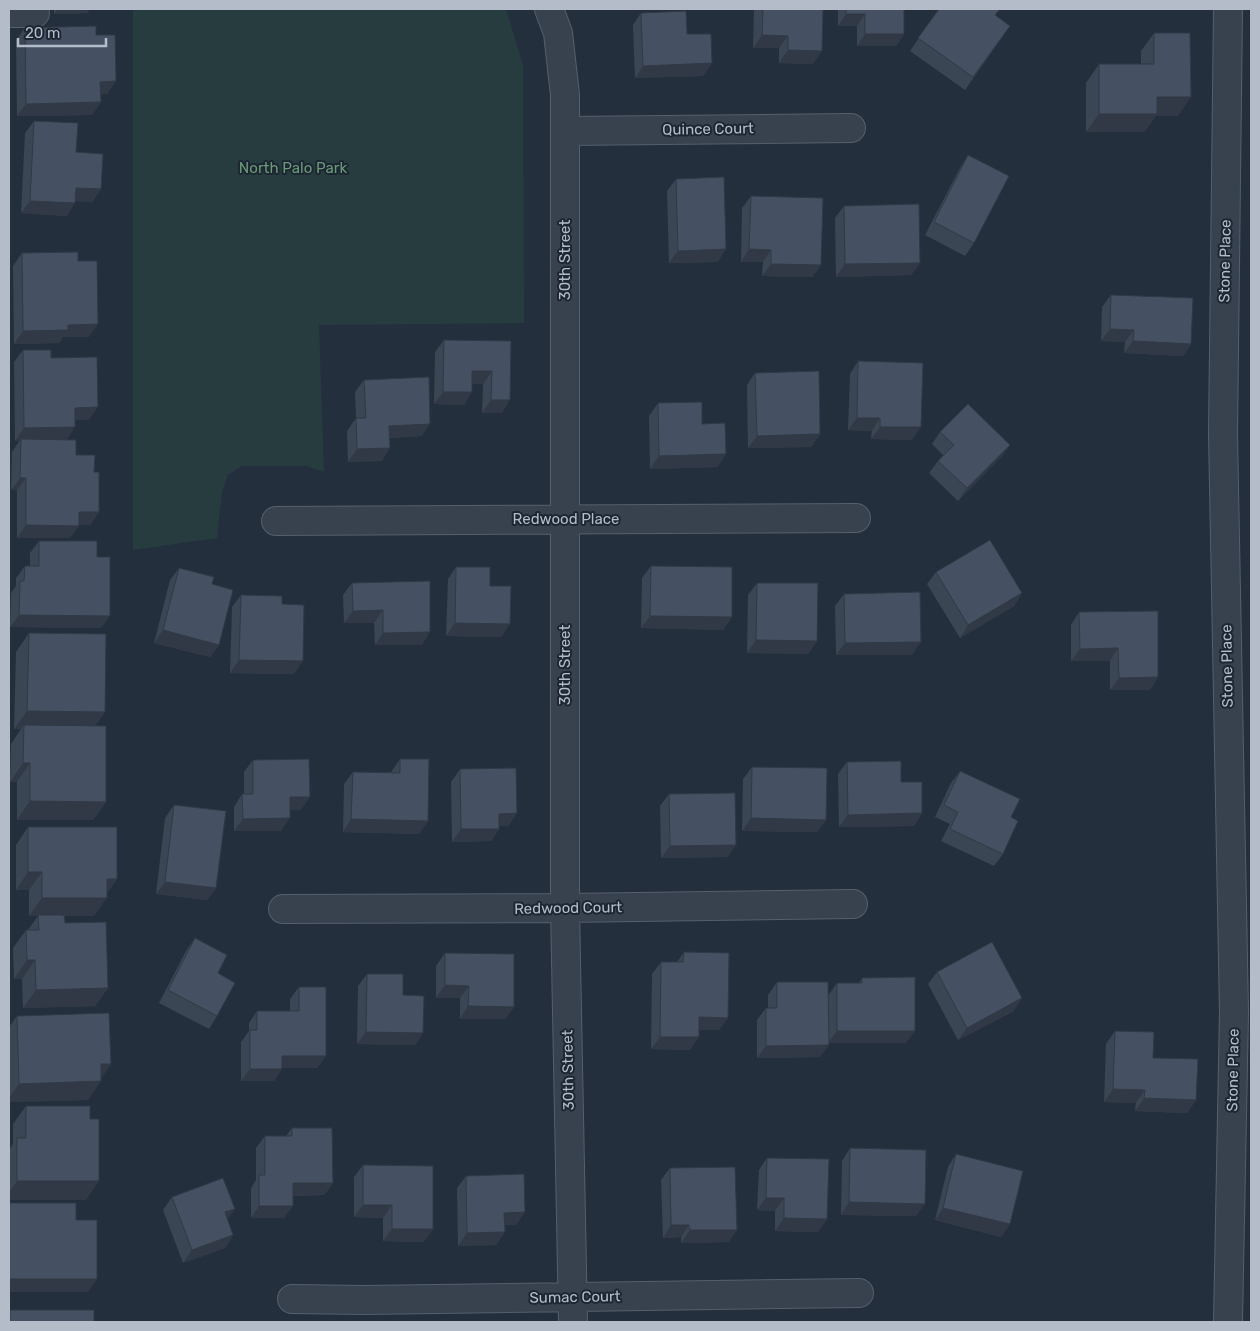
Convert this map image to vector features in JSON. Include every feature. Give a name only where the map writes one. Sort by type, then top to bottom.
[{"type":"street","name":"30th Street","points":[[550,9],[558,34],[565,95],[565,908],[573,1310]]},
{"type":"street","name":"Stone Place","points":[[1228,9],[1224,434],[1241,805],[1234,1012],[1228,1322]]},
{"type":"street","name":"Quince Court","points":[[565,132],[851,128]]},
{"type":"street","name":"Redwood Place","points":[[276,521],[565,518],[856,518]]},
{"type":"street","name":"Redwood Court","points":[[284,910],[853,904]]},
{"type":"street","name":"Sumac Court","points":[[292,1300],[364,1300],[573,1310],[858,1293]]},
{"type":"green space","name":"North Palo Park","points":[[133,9],[506,9],[523,65],[524,323],[319,325],[324,472],[307,466],[242,466],[228,475],[222,492],[217,538],[133,550]]},
{"type":"building","points":[[763,9],[823,9],[822,51],[788,50],[788,36],[762,35]]},
{"type":"building","points":[[846,9],[904,9],[904,34],[865,34],[865,14],[846,14]]},
{"type":"building","points":[[939,9],[1000,9],[995,15],[1010,26],[973,77],[918,38]]},
{"type":"building","points":[[686,11],[687,34],[711,34],[712,63],[643,66],[641,13]]},
{"type":"building","points":[[96,26],[96,35],[115,35],[116,81],[100,82],[101,102],[26,104],[25,28]]},
{"type":"building","points":[[1154,33],[1190,33],[1191,97],[1157,97],[1157,114],[1099,114],[1099,64],[1154,64]]},
{"type":"building","points":[[34,121],[78,123],[76,152],[103,154],[101,189],[76,188],[75,203],[30,201]]},
{"type":"building","points":[[968,155],[1009,176],[974,243],[934,222]]},
{"type":"building","points":[[724,177],[726,249],[678,251],[676,179]]},
{"type":"building","points":[[751,196],[823,198],[821,265],[771,264],[771,250],[749,249]]},
{"type":"building","points":[[919,204],[920,263],[845,264],[844,206]]},
{"type":"building","points":[[78,252],[78,261],[97,261],[98,324],[68,325],[68,330],[23,331],[22,253]]},
{"type":"building","points":[[1111,295],[1193,298],[1191,344],[1133,341],[1134,330],[1110,329]]},
{"type":"building","points":[[444,340],[511,341],[510,400],[491,400],[492,371],[472,371],[472,392],[443,392]]},
{"type":"building","points":[[23,350],[51,350],[51,358],[97,357],[98,407],[75,408],[75,427],[24,428]]},
{"type":"building","points":[[858,361],[923,363],[921,427],[880,427],[880,418],[857,418]]},
{"type":"building","points":[[819,371],[820,434],[757,436],[755,373]]},
{"type":"building","points":[[429,377],[430,424],[389,426],[390,448],[357,449],[356,418],[366,418],[364,380]]},
{"type":"building","points":[[702,402],[702,424],[725,423],[726,454],[659,456],[658,403]]},
{"type":"building","points":[[968,404],[1010,445],[967,488],[938,461],[954,445],[940,432]]},
{"type":"building","points":[[21,439],[76,440],[76,455],[95,455],[94,472],[99,472],[99,512],[79,512],[79,526],[26,525],[26,478],[20,478]]},
{"type":"building","points":[[990,540],[1022,593],[968,625],[936,572]]},
{"type":"building","points":[[39,541],[97,541],[97,557],[110,557],[110,616],[19,615],[20,581],[24,581],[25,566],[39,566]]},
{"type":"building","points":[[651,566],[732,567],[732,617],[650,616]]},
{"type":"building","points":[[456,567],[490,567],[490,586],[511,586],[510,624],[455,623]]},
{"type":"building","points":[[179,568],[214,577],[212,584],[233,590],[219,645],[163,630]]},
{"type":"building","points":[[430,581],[430,632],[383,633],[383,610],[353,611],[352,583]]},
{"type":"building","points":[[757,583],[818,583],[817,641],[756,640]]},
{"type":"building","points":[[920,592],[921,642],[845,643],[844,594]]},
{"type":"building","points":[[241,595],[282,596],[282,604],[304,605],[303,661],[239,660]]},
{"type":"building","points":[[1158,611],[1158,677],[1119,678],[1118,648],[1080,649],[1079,612]]},
{"type":"building","points":[[29,633],[106,634],[105,712],[27,711]]},
{"type":"building","points":[[24,725],[106,726],[106,802],[30,801],[30,763],[23,763]]},
{"type":"building","points":[[309,759],[310,797],[290,797],[290,818],[243,819],[242,794],[253,794],[253,760]]},
{"type":"building","points":[[400,759],[429,759],[428,821],[351,819],[353,772],[400,773]]},
{"type":"building","points":[[901,761],[901,782],[922,782],[922,813],[848,815],[847,762]]},
{"type":"building","points":[[752,767],[827,768],[826,820],[751,818]]},
{"type":"building","points":[[516,768],[517,813],[499,814],[499,829],[461,829],[460,769]]},
{"type":"building","points":[[960,771],[1020,799],[1011,817],[1018,821],[1003,854],[950,829],[958,812],[944,805]]},
{"type":"building","points":[[735,793],[736,845],[670,846],[669,794]]},
{"type":"building","points":[[174,805],[226,811],[216,888],[165,882]]},
{"type":"building","points":[[28,827],[117,827],[117,879],[107,879],[107,898],[42,898],[42,872],[28,872]]},
{"type":"building","points":[[38,915],[64,915],[65,923],[106,922],[108,988],[36,990],[35,960],[27,960],[26,930],[39,930]]},
{"type":"building","points":[[195,938],[227,955],[218,973],[235,983],[217,1016],[168,990]]},
{"type":"building","points":[[992,942],[1022,998],[967,1028],[937,972]]},
{"type":"building","points":[[684,952],[729,953],[728,1018],[699,1017],[699,1037],[660,1037],[661,962],[683,962]]},
{"type":"building","points":[[445,953],[514,954],[514,1007],[468,1006],[469,986],[445,985]]},
{"type":"building","points":[[367,974],[403,974],[403,995],[424,996],[423,1033],[366,1032]]},
{"type":"building","points":[[915,977],[915,1031],[837,1031],[837,983],[862,983],[862,978]]},
{"type":"building","points":[[777,982],[828,982],[829,1045],[766,1046],[766,1008],[777,1008]]},
{"type":"building","points":[[299,987],[326,987],[326,1056],[282,1056],[282,1069],[250,1069],[250,1030],[257,1030],[257,1011],[299,1011]]},
{"type":"building","points":[[109,1013],[111,1064],[101,1064],[101,1081],[19,1084],[17,1016]]},
{"type":"building","points":[[1115,1031],[1154,1032],[1153,1058],[1198,1059],[1196,1100],[1144,1098],[1145,1090],[1113,1089]]},
{"type":"building","points":[[26,1106],[90,1106],[90,1119],[99,1119],[99,1181],[17,1181],[17,1138],[26,1138]]},
{"type":"building","points":[[292,1128],[332,1128],[333,1183],[293,1183],[293,1206],[259,1206],[259,1175],[265,1175],[265,1136],[292,1136]]},
{"type":"building","points":[[850,1148],[926,1150],[925,1204],[849,1202]]},
{"type":"building","points":[[956,1154],[1023,1171],[1010,1224],[943,1208]]},
{"type":"building","points":[[767,1158],[829,1159],[827,1219],[784,1218],[784,1198],[766,1198]]},
{"type":"building","points":[[363,1165],[433,1166],[433,1229],[392,1229],[392,1205],[363,1205]]},
{"type":"building","points":[[735,1167],[737,1230],[690,1230],[689,1225],[671,1225],[670,1168]]},
{"type":"building","points":[[524,1174],[525,1212],[504,1213],[505,1232],[467,1233],[466,1176]]},
{"type":"building","points":[[223,1178],[235,1209],[225,1212],[233,1235],[192,1250],[172,1197]]},
{"type":"building","points":[[9,1203],[76,1203],[76,1220],[97,1220],[97,1279],[9,1279]]},
{"type":"building","points":[[10,1310],[94,1310],[94,1322],[10,1322]]}]
